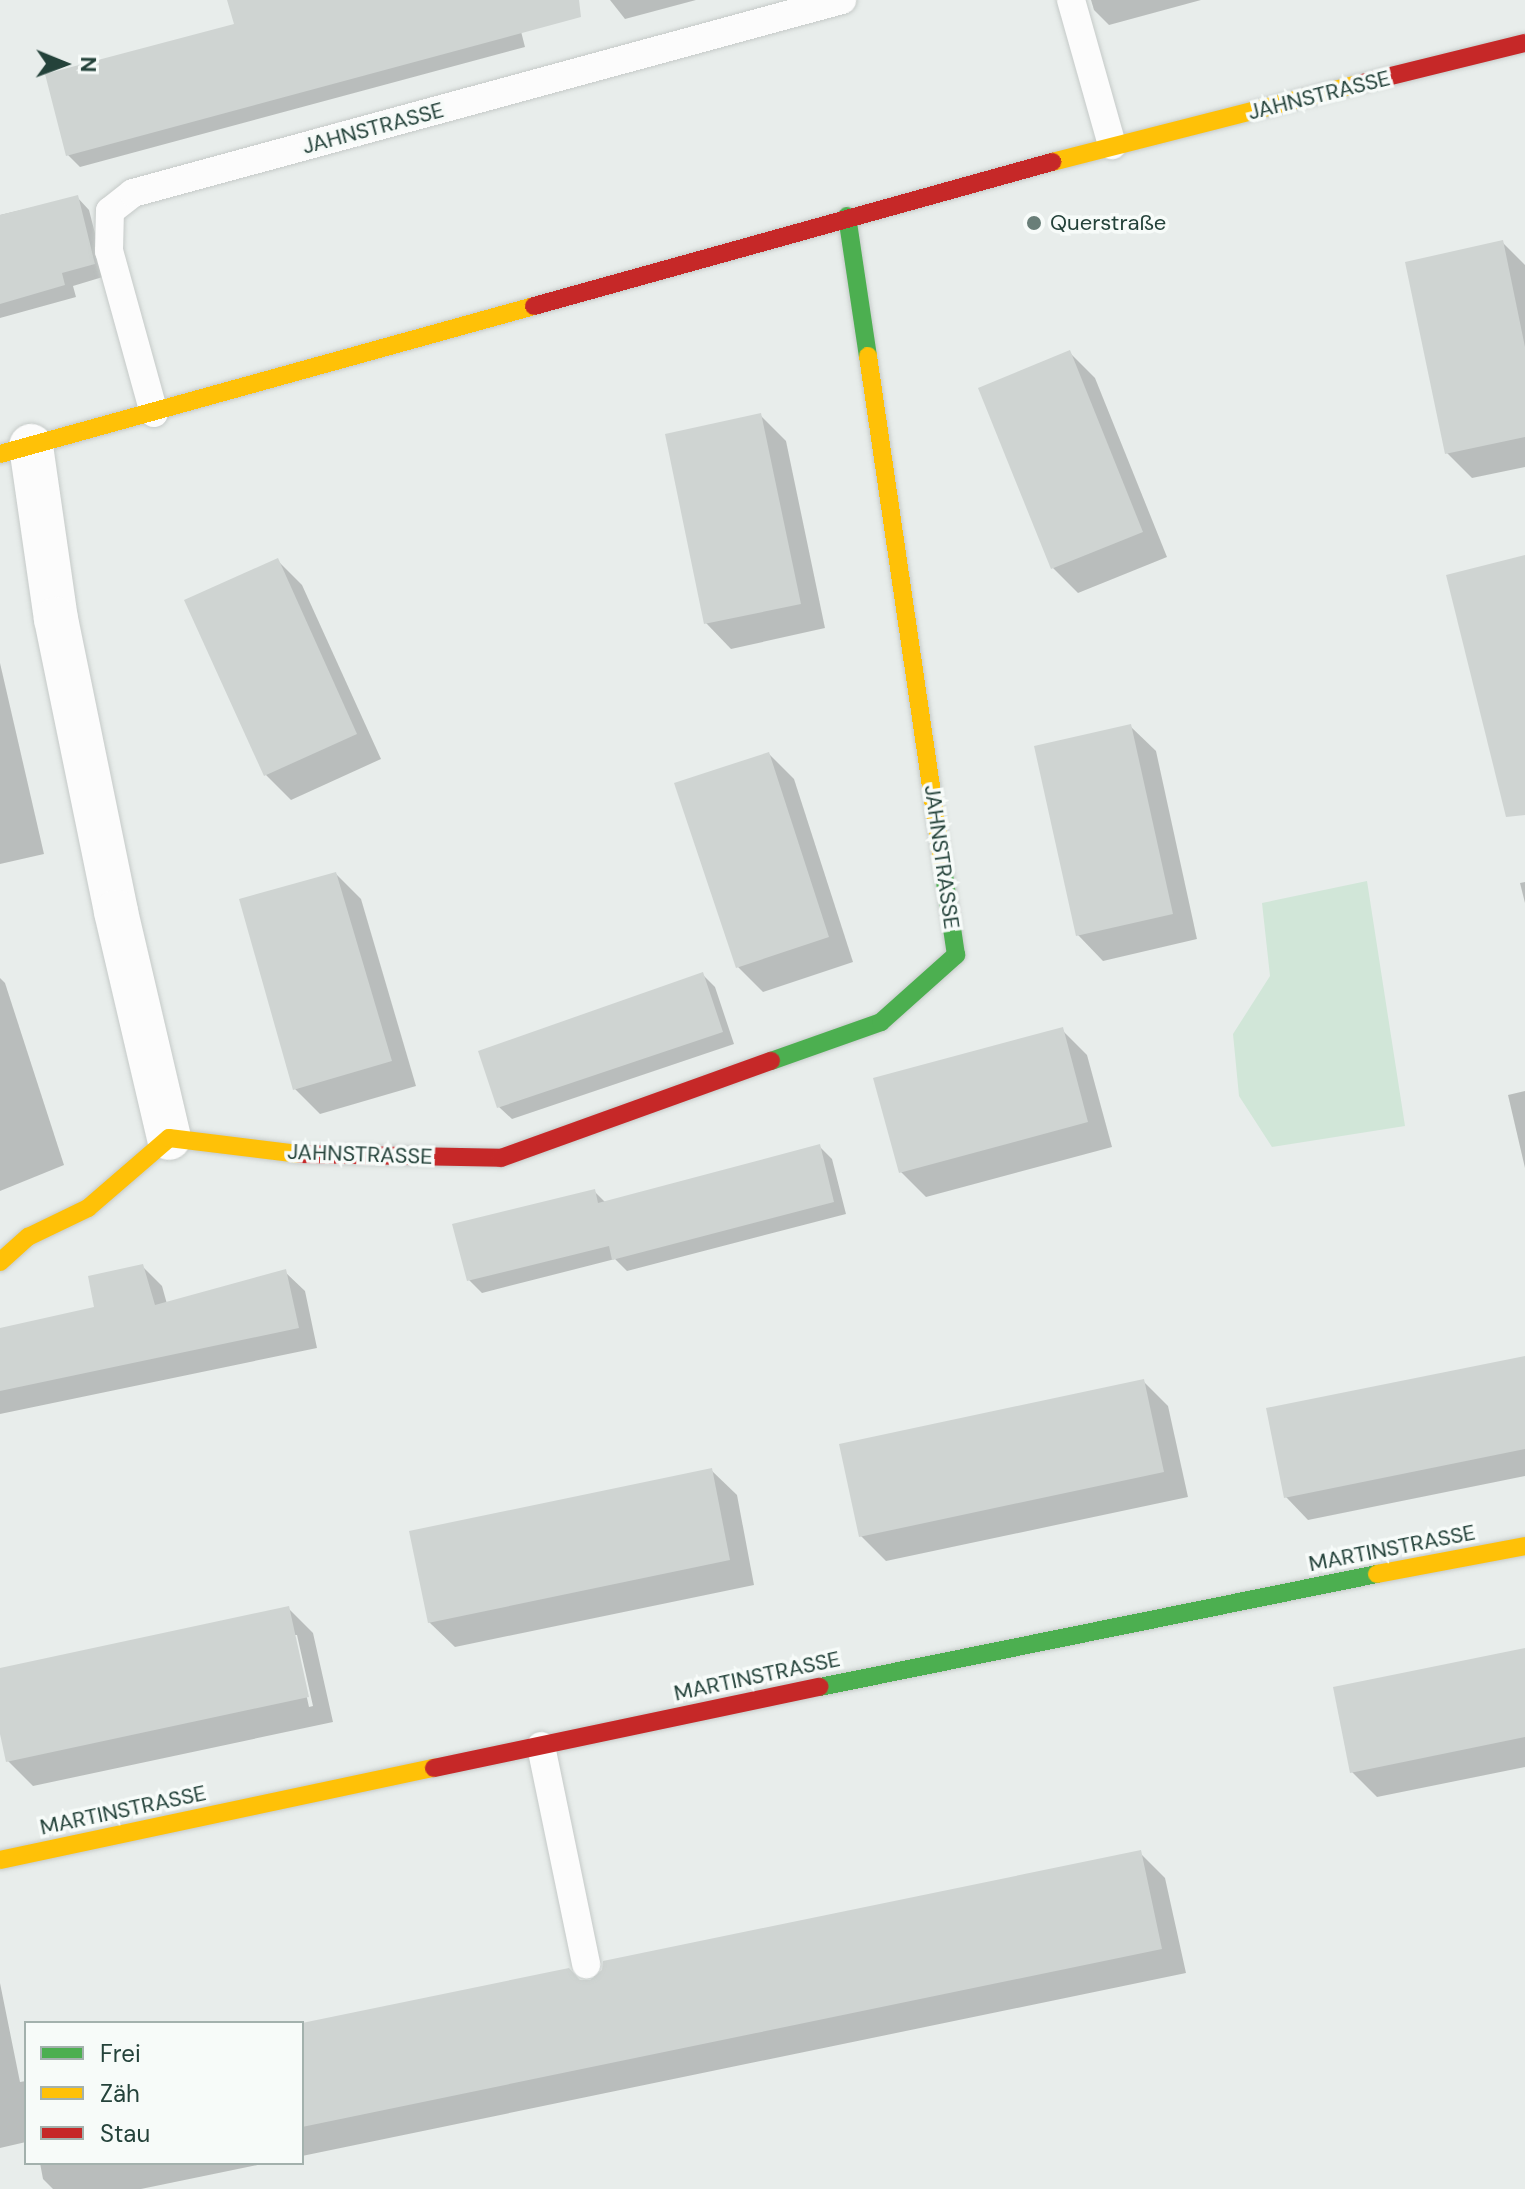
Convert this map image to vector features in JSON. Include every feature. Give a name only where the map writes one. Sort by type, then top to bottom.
[{"type":"street","name":"JAHNSTRASSE","points":[[847,216],[956,955],[881,1022],[501,1158],[302,1154],[169,1138],[116,912],[56,619],[16,450],[847,216],[1112,145],[1525,43]]},
{"type":"street","points":[[0,1262],[28,1237],[88,1208],[169,1138]]},
{"type":"street","name":"MARTINSTRASSE","points":[[0,1860],[1122,1623],[1525,1546]]},
{"type":"lane","name":"JAHNSTRASSE","points":[[154,413],[109,251],[110,211],[133,193],[842,0]]},
{"type":"lane","points":[[1071,0],[1112,145]]},
{"type":"lane","points":[[541,1746],[586,1964]]},
{"type":"green space","points":[[1367,881],[1405,1126],[1272,1147],[1239,1096],[1233,1034],[1270,976],[1262,903]]},
{"type":"building","points":[[227,0],[579,0],[581,17],[66,156],[45,74],[234,24]]},
{"type":"building","points":[[78,195],[95,264],[62,273],[65,285],[0,304],[0,215]]},
{"type":"building","points":[[1503,240],[1525,347],[1525,437],[1445,454],[1405,262]]},
{"type":"building","points":[[1070,350],[1143,532],[1051,569],[978,388]]},
{"type":"building","points":[[761,413],[801,604],[704,624],[665,434]]},
{"type":"building","points":[[1525,555],[1525,815],[1506,817],[1446,575]]},
{"type":"building","points":[[278,558],[357,734],[264,776],[184,600]]},
{"type":"building","points":[[1131,724],[1173,914],[1076,936],[1034,746]]},
{"type":"building","points":[[769,752],[829,937],[736,968],[674,783]]},
{"type":"building","points":[[336,872],[392,1061],[293,1090],[239,899]]},
{"type":"building","points":[[703,972],[723,1032],[497,1108],[478,1051]]},
{"type":"building","points":[[1063,1027],[1088,1122],[899,1173],[873,1078]]},
{"type":"building","points":[[820,1144],[834,1202],[612,1260],[609,1246],[467,1281],[452,1224],[595,1189],[598,1203]]},
{"type":"building","points":[[143,1264],[155,1305],[286,1269],[299,1328],[0,1391],[0,1328],[94,1307],[88,1276]]},
{"type":"building","points":[[1525,1356],[1525,1449],[1284,1498],[1266,1408]]},
{"type":"building","points":[[1144,1379],[1164,1472],[859,1537],[839,1444]]},
{"type":"building","points":[[712,1468],[730,1560],[428,1623],[409,1531]]},
{"type":"building","points":[[289,1606],[309,1697],[6,1762],[0,1734],[0,1668]]},
{"type":"building","points":[[1525,1648],[1525,1737],[1350,1773],[1333,1687]]},
{"type":"building","points":[[1141,1850],[1162,1949],[304,2127],[304,2023],[569,1968],[580,1980],[590,1980],[602,1970],[603,1961]]},
{"type":"traffic: fast","points":[[847,216],[868,356]]},
{"type":"traffic: fast","points":[[771,1061],[881,1022],[956,955],[943,868]]},
{"type":"traffic: fast","points":[[820,1687],[1377,1574]]},
{"type":"traffic: slow","points":[[1052,162],[1358,84]]},
{"type":"traffic: slow","points":[[0,454],[534,306]]},
{"type":"traffic: slow","points":[[868,356],[943,868]]},
{"type":"traffic: slow","points":[[0,1262],[28,1237],[88,1208],[169,1138],[300,1154]]},
{"type":"traffic: slow","points":[[1377,1574],[1525,1546]]},
{"type":"traffic: slow","points":[[0,1860],[434,1768]]},
{"type":"traffic: jam","points":[[1358,84],[1525,43]]},
{"type":"traffic: jam","points":[[534,306],[1052,162]]},
{"type":"traffic: jam","points":[[300,1154],[501,1158],[771,1061]]},
{"type":"traffic: jam","points":[[434,1768],[820,1687]]},
{"type":"place","name":"Querstraße","points":[[1034,223]]}]
